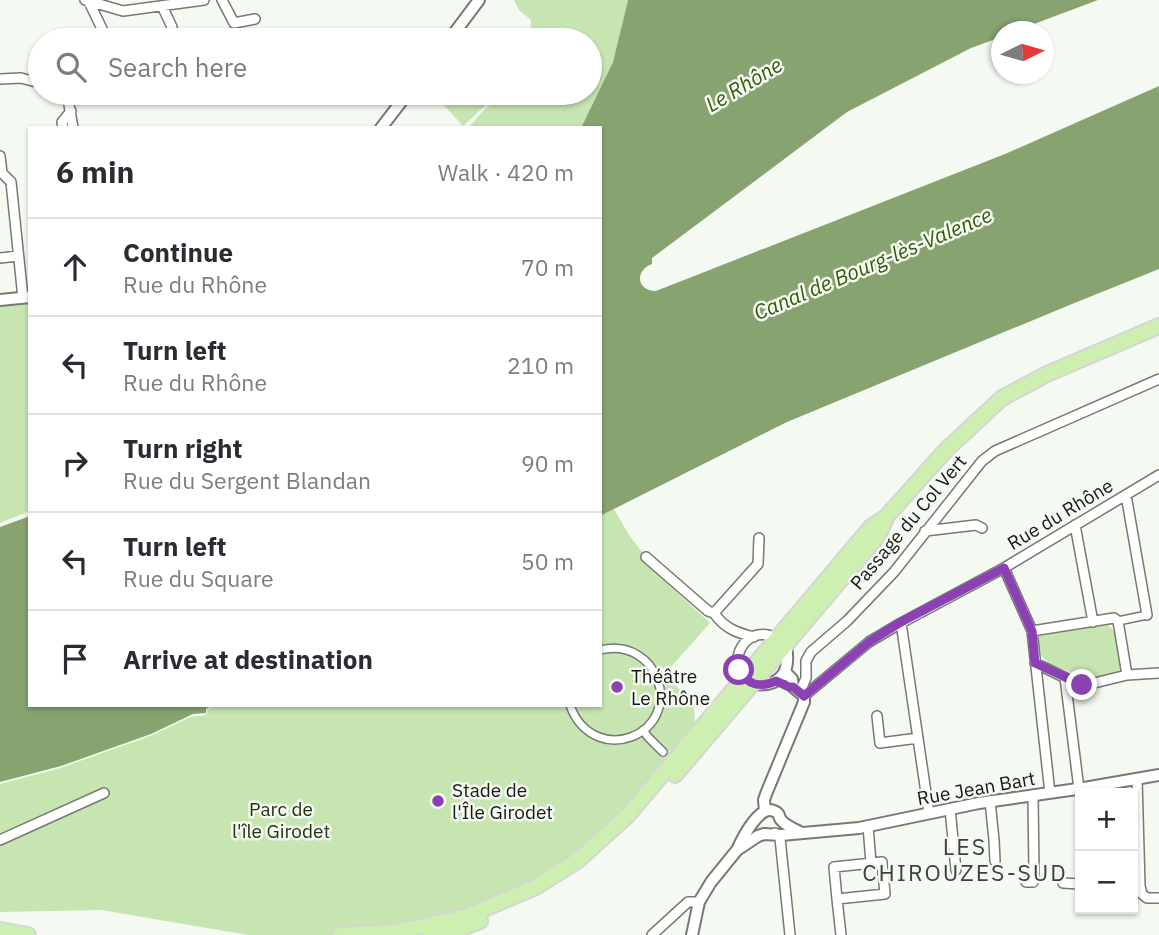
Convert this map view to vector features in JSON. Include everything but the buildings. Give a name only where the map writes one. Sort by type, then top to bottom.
[{"type":"main road","points":[[431,935],[459,929],[539,896],[588,863],[639,817],[781,642],[878,536],[886,517],[946,450],[1002,398],[1047,374],[1159,326]]},
{"type":"main road","points":[[341,935],[395,932],[465,918],[536,887],[578,861],[628,815],[748,681]]},
{"type":"main road","points":[[0,930],[28,935]]},
{"type":"street","points":[[87,1],[123,11],[139,5],[162,6],[204,0]]},
{"type":"street","points":[[222,0],[234,23],[255,19]]},
{"type":"street","points":[[458,28],[479,0]]},
{"type":"street","points":[[87,1],[101,28]]},
{"type":"street","points":[[162,6],[172,28]]},
{"type":"street","points":[[0,79],[28,80]]},
{"type":"street","points":[[70,105],[73,126]]},
{"type":"street","points":[[383,126],[399,105]]},
{"type":"street","points":[[62,126],[71,111]]},
{"type":"street","points":[[0,156],[2,173],[11,182],[18,256],[26,297],[0,300]]},
{"type":"street","points":[[0,258],[18,256]]},
{"type":"street","name":"Passage du Col Vert","points":[[799,692],[806,678],[806,661],[811,652],[847,621],[894,572],[982,461],[995,451],[1159,379]]},
{"type":"street","name":"Rue du Rhône","points":[[799,692],[901,622],[1004,568],[1159,475]]},
{"type":"street","points":[[1032,631],[1147,615],[1126,495]]},
{"type":"street","points":[[925,531],[976,525],[982,528]]},
{"type":"street","points":[[1074,525],[1093,621]]},
{"type":"street","points":[[714,613],[758,564],[759,538]]},
{"type":"street","points":[[646,557],[708,611],[714,613],[730,630],[754,636],[767,634],[781,642],[788,664],[785,672],[769,684],[748,681],[739,670],[730,630]]},
{"type":"street","points":[[1004,568],[1032,631],[1050,793]]},
{"type":"street","points":[[1118,621],[1127,675]]},
{"type":"street","points":[[901,622],[929,813]]},
{"type":"street","points":[[737,654],[744,643],[754,636]]},
{"type":"street","points":[[571,707],[583,728],[593,734],[615,740],[625,739],[643,730],[652,721],[660,697],[660,684],[655,672],[646,660],[633,651],[618,648],[602,650]]},
{"type":"street","points":[[1035,663],[1082,685],[1127,675],[1159,673]]},
{"type":"street","points":[[785,672],[792,679],[804,702],[766,794],[758,828],[780,838],[790,935]]},
{"type":"street","points":[[1065,678],[1079,788]]},
{"type":"street","points":[[776,681],[799,692]]},
{"type":"street","points":[[877,716],[880,743],[918,738]]},
{"type":"street","points":[[643,730],[663,752]]},
{"type":"street","name":"Rue Jean Bart","points":[[1085,788],[1159,775]]},
{"type":"street","points":[[1136,851],[1137,779]]},
{"type":"street","name":"Rue Jean Bart","points":[[737,850],[758,836],[770,833],[781,835],[868,826],[990,801],[1075,790]]},
{"type":"street","points":[[0,840],[104,793]]},
{"type":"street","points":[[1026,882],[1033,882],[1034,875],[1033,795]]},
{"type":"street","points":[[990,801],[995,861]]},
{"type":"street","points":[[950,809],[956,870]]},
{"type":"street","points":[[761,815],[770,810],[779,815],[780,828],[770,833]]},
{"type":"street","name":"Rue Jean Bart","points":[[699,902],[711,882],[737,850],[749,828],[761,815]]},
{"type":"street","points":[[781,820],[800,832]]},
{"type":"street","points":[[868,826],[871,863]]},
{"type":"street","points":[[837,899],[885,894],[882,862],[834,867],[837,899],[841,935]]},
{"type":"street","points":[[1063,883],[1075,884]]},
{"type":"street","points":[[1138,889],[1147,898],[1159,898]]},
{"type":"street","points":[[652,935],[691,901],[699,902],[692,935]]},
{"type":"green space","points":[[514,0],[628,0],[613,62],[602,85],[602,28],[530,28],[531,20],[519,10]]},
{"type":"green space","points":[[444,105],[486,105],[463,126]]},
{"type":"green space","points":[[490,105],[592,105],[582,126],[470,126]]},
{"type":"green space","points":[[28,302],[28,512],[0,523],[0,305]]},
{"type":"green space","name":"Parc de l'île Girodet","points":[[614,509],[646,557],[642,560],[710,623],[671,667],[670,678],[694,707],[695,722],[628,815],[577,861],[465,917],[341,935],[248,935],[101,910],[0,912],[0,784],[60,768],[150,736],[193,716],[207,714],[207,710],[213,707],[602,707],[602,515]]},
{"type":"green space","points":[[1108,625],[1114,631],[1123,671],[1083,676],[1049,663],[1041,655],[1039,636]]},
{"type":"water","points":[[628,0],[1098,0],[1042,21],[991,21],[991,41],[971,48],[847,112],[652,258],[652,264],[642,271],[640,280],[645,288],[656,291],[1005,154],[1159,86],[1159,269],[787,422],[602,515],[602,126],[582,126],[592,105],[602,105],[602,85],[613,62]]},
{"type":"water","points":[[28,517],[28,707],[210,707],[206,709],[206,713],[193,714],[151,734],[61,766],[0,782],[0,527]]},
{"type":"place","name":"Théâtre Le Rhône","points":[[617,687]]},
{"type":"place","name":"Stade de l'Île Girodet","points":[[438,801]]},
{"type":"district","name":"LES CHIROUZES-SUD","points":[[965,860]]},
{"type":"route","points":[[739,670],[741,675],[753,684],[762,685],[776,681],[793,687],[804,696],[869,642],[901,622],[1004,568],[1032,631],[1035,663],[1082,685]]},
{"type":"water label","name":"Le Rhône","points":[[744,85]]},
{"type":"water label","name":"Canal de Bourg-lès-Valence","points":[[873,264]]}]
